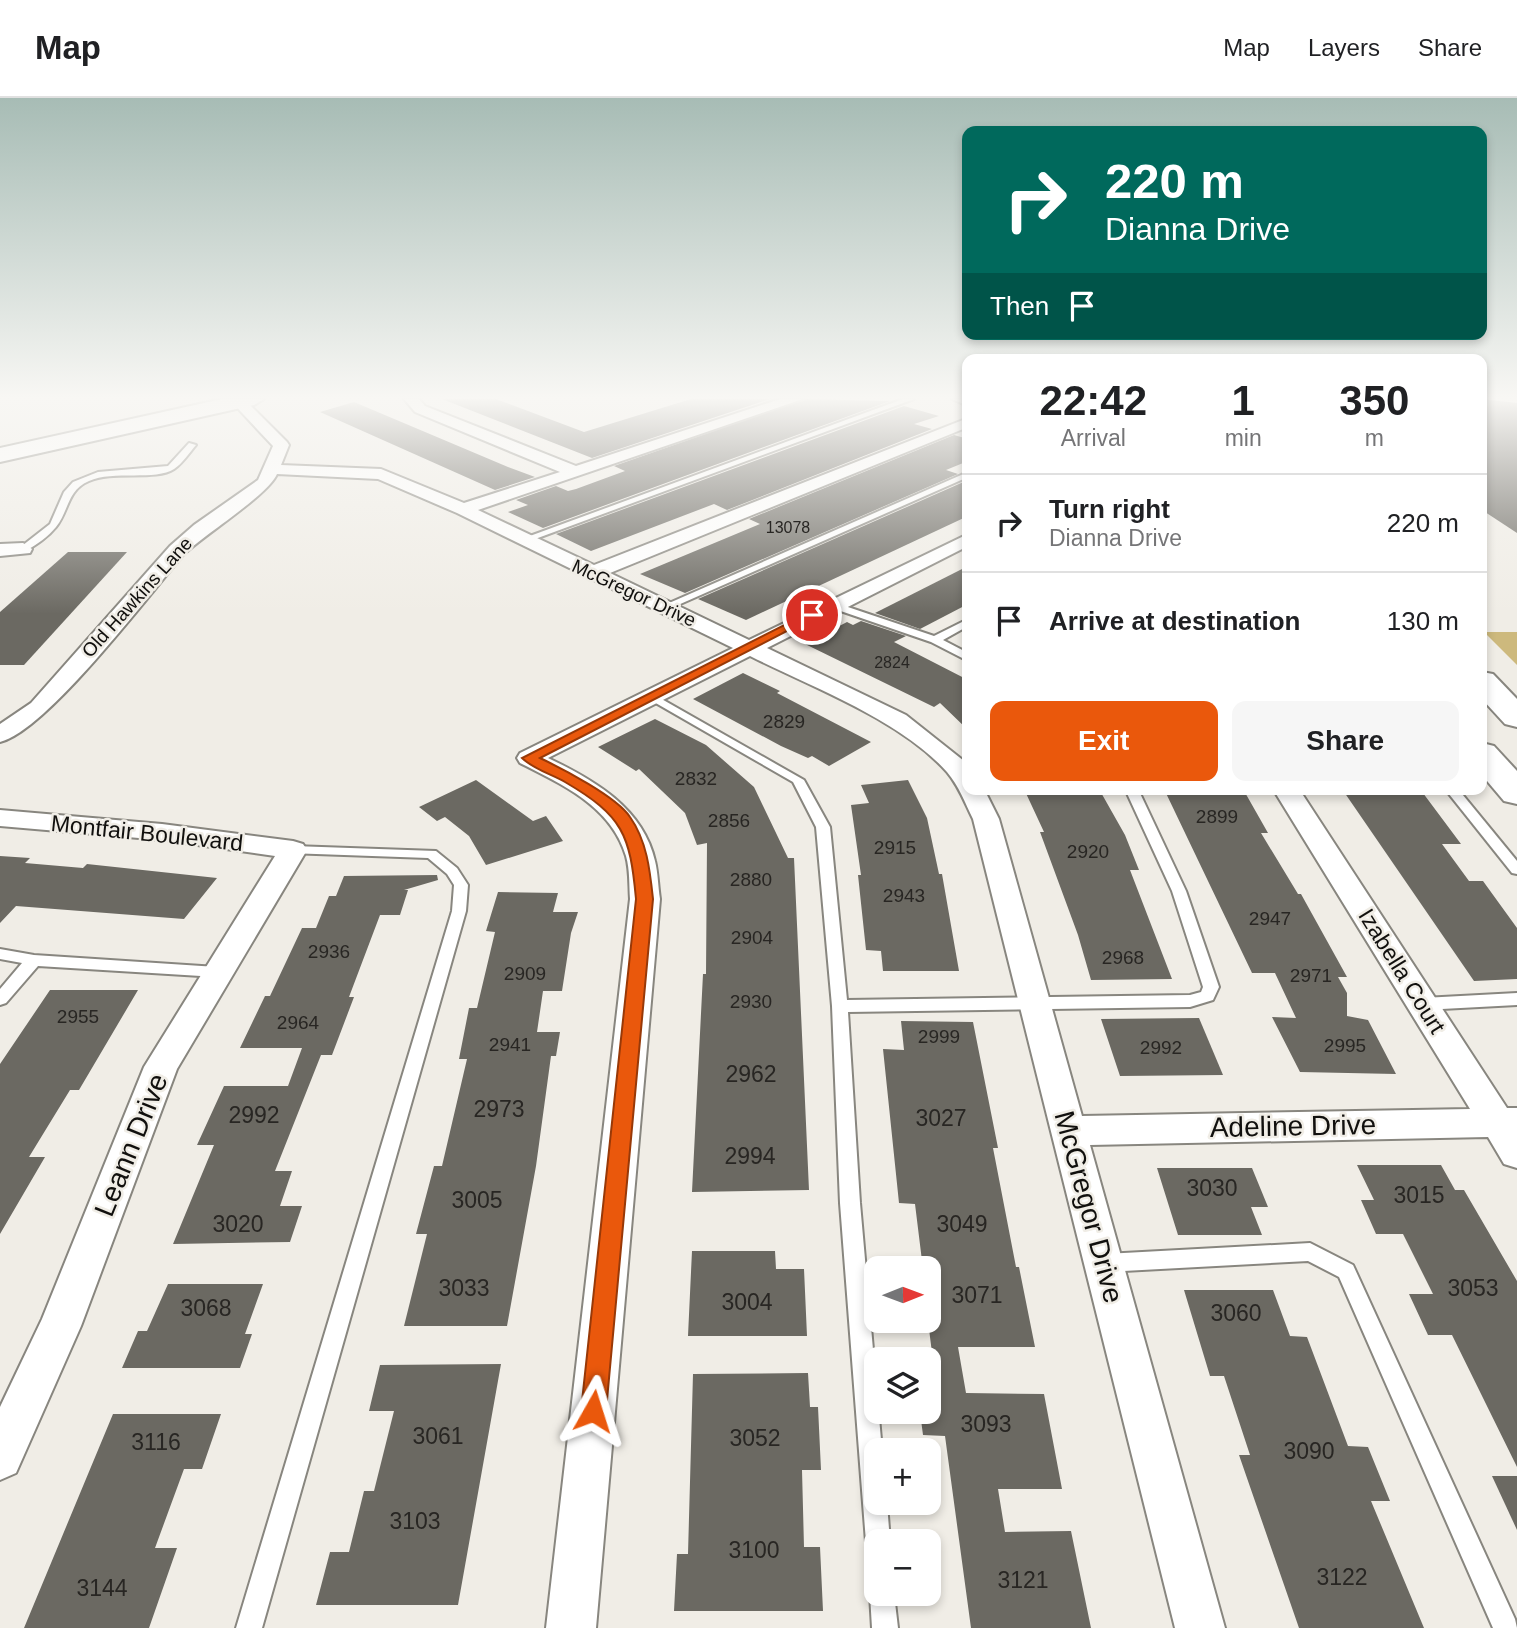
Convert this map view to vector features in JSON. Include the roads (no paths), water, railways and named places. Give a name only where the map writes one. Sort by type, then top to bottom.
[{"type":"main road","points":[[1487,686],[1517,717]]},
{"type":"main road","points":[[1487,760],[1517,793]]},
{"type":"street","name":"Old Hawkins Lane","points":[[0,735],[39,708],[177,550],[200,529],[265,484],[271,470]]},
{"type":"street","name":"McGregor Drive","points":[[303,470],[381,474],[463,509],[898,720],[955,765],[962,775]]},
{"type":"street","points":[[571,470],[575,472]]},
{"type":"street","points":[[463,509],[580,470]]},
{"type":"street","points":[[592,573],[847,470]]},
{"type":"street","points":[[570,1628],[645,899],[640,856],[623,818],[571,779],[530,758],[748,646],[962,542]]},
{"type":"street","points":[[0,550],[23,549]]},
{"type":"street","name":"McGregor Drive","points":[[974,795],[986,819],[1200,1628]]},
{"type":"street","name":"Izabella Court","points":[[1290,795],[1423,1004],[1508,1122],[1517,1153]]},
{"type":"street","name":"Montfair Boulevard","points":[[0,818],[162,832],[293,849]]},
{"type":"street","name":"Leann Drive","points":[[0,1458],[60,1325],[161,1067],[293,849]]},
{"type":"street","name":"Adeline Drive","points":[[1068,1130],[1508,1122]]},
{"type":"lane","points":[[23,549],[45,534],[57,521],[65,495],[74,485],[91,476],[113,472],[162,470]]},
{"type":"lane","points":[[524,540],[715,470]]},
{"type":"lane","points":[[665,607],[962,477]]},
{"type":"lane","points":[[833,605],[935,640],[962,655]]},
{"type":"lane","points":[[935,640],[962,625]]},
{"type":"lane","points":[[651,696],[799,780],[823,827],[841,1006],[850,1203],[877,1529]]},
{"type":"lane","points":[[841,1006],[1190,1001],[1207,996],[1211,987],[1179,891],[1134,795]]},
{"type":"lane","points":[[1456,795],[1517,870]]},
{"type":"lane","points":[[249,1628],[459,911],[461,885],[452,871],[430,854],[293,849]]},
{"type":"lane","points":[[0,954],[34,960],[217,972]]},
{"type":"lane","points":[[0,999],[34,960]]},
{"type":"lane","points":[[1423,1004],[1517,999]]},
{"type":"lane","points":[[1103,1263],[1310,1252],[1346,1271],[1506,1628]]},
{"type":"lane","points":[[883,1606],[885,1628]]}]
